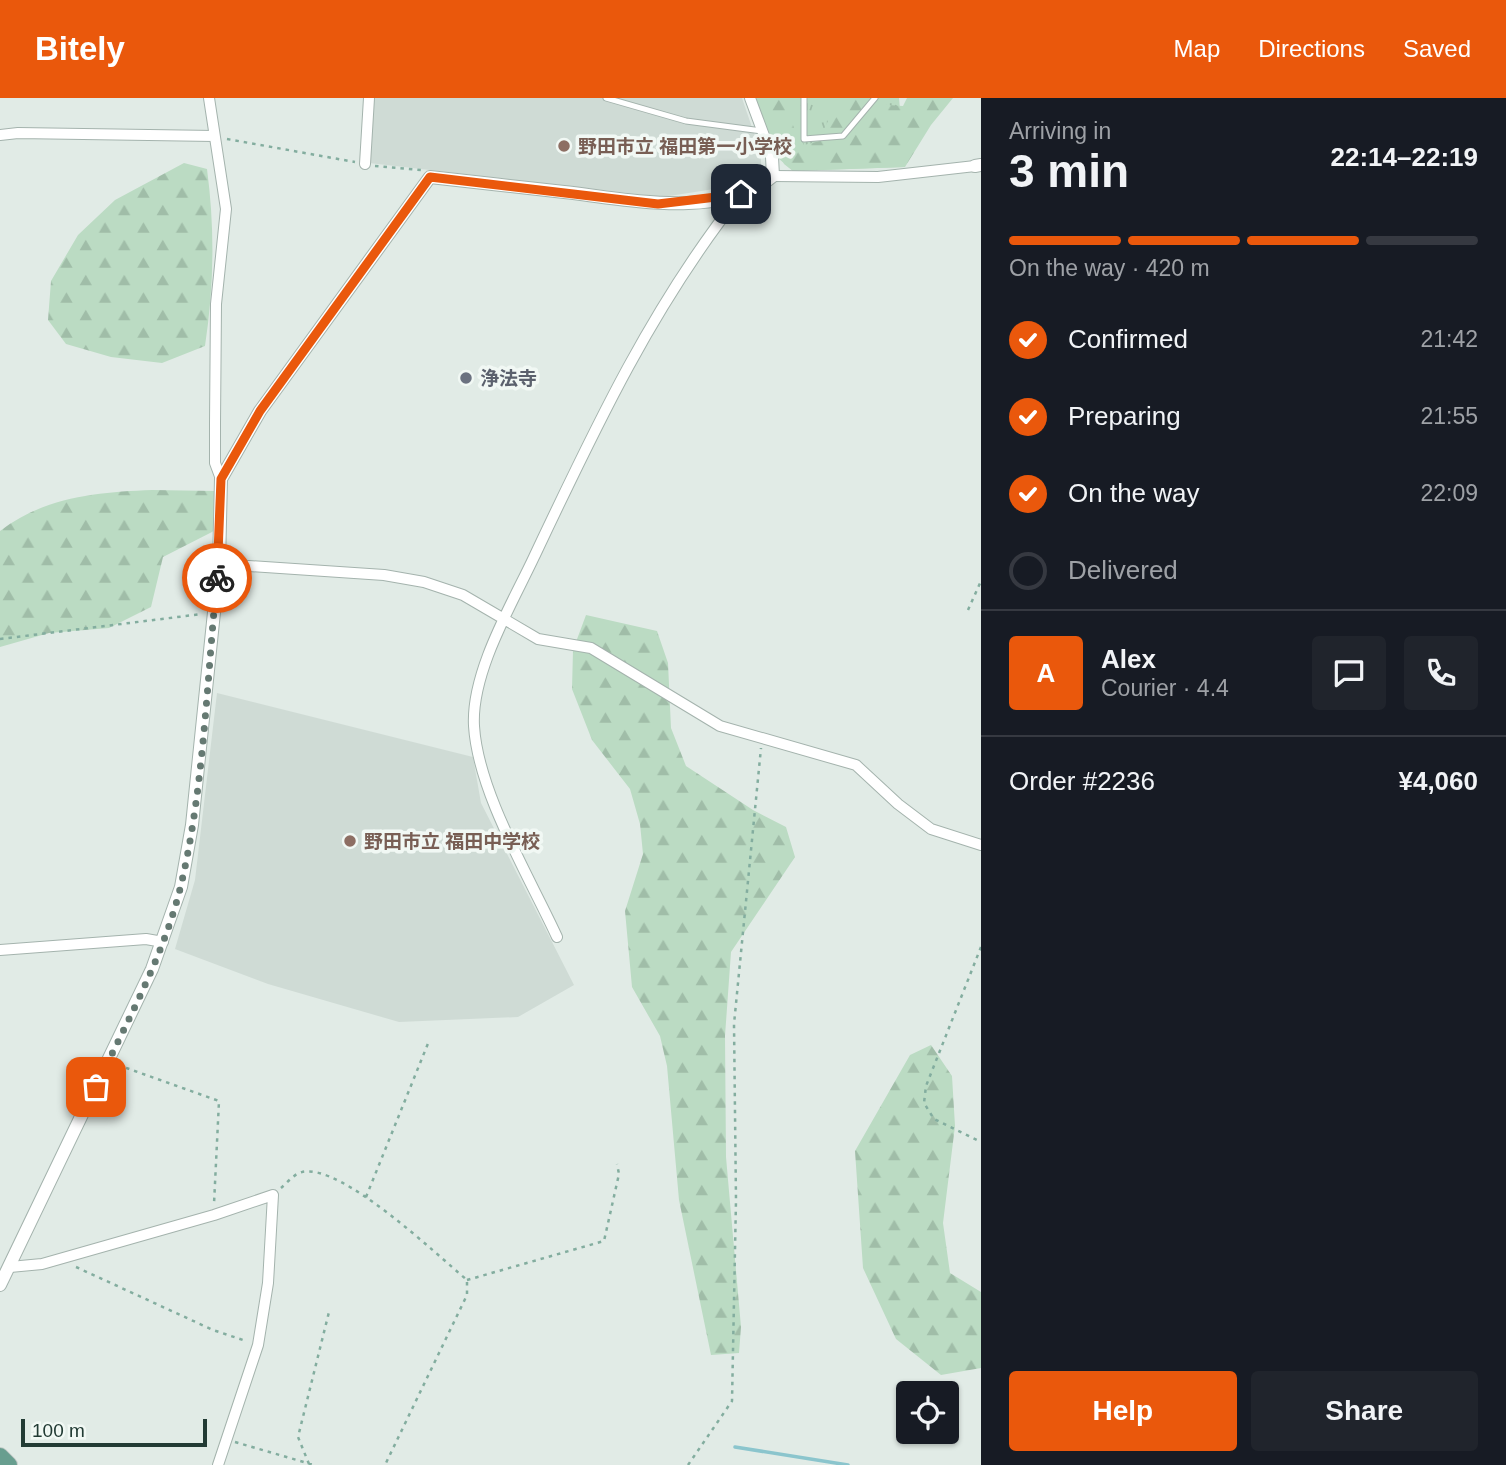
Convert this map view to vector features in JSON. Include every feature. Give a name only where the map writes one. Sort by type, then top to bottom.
[{"type":"main road","points":[[0,1456],[9,1465]]},
{"type":"street","points":[[0,1285],[7,1264],[108,1062],[163,942],[181,887],[192,825],[219,564],[221,479],[215,463],[216,304],[226,208],[209,98]]},
{"type":"street","points":[[366,164],[369,98]]},
{"type":"street","points":[[750,98],[772,157],[774,176]]},
{"type":"street","points":[[0,135],[214,136]]},
{"type":"street","points":[[221,479],[260,411],[430,177],[658,204],[741,194],[759,189],[774,176],[878,177],[978,166]]},
{"type":"street","points":[[558,937],[495,804],[477,746],[474,725],[478,690],[505,618],[640,341],[701,245],[741,194]]},
{"type":"street","points":[[219,564],[384,575],[424,582],[463,595],[538,639],[590,648],[720,726],[856,765],[898,804],[931,829],[981,845]]},
{"type":"street","points":[[0,950],[146,939],[163,942]]},
{"type":"street","points":[[7,1264],[43,1264],[274,1195],[268,1283],[258,1345],[218,1465]]},
{"type":"lane","points":[[606,98],[686,121],[762,131]]},
{"type":"lane","points":[[804,98],[804,139],[844,136],[875,98]]},
{"type":"path","points":[[214,136],[366,164],[425,171],[430,177]]},
{"type":"path","points":[[968,610],[981,581]]},
{"type":"path","points":[[0,639],[214,612]]},
{"type":"path","points":[[688,1465],[732,1401],[736,1200],[734,1024],[762,738]]},
{"type":"path","points":[[980,949],[926,1086],[924,1103],[934,1119],[981,1142]]},
{"type":"path","points":[[366,1197],[429,1041]]},
{"type":"path","points":[[108,1062],[219,1101],[214,1215]]},
{"type":"path","points":[[467,1280],[604,1241],[619,1174],[617,1164]]},
{"type":"path","points":[[274,1195],[299,1172],[314,1171],[352,1186],[467,1280]]},
{"type":"path","points":[[57,1259],[213,1330],[258,1345]]},
{"type":"path","points":[[385,1465],[467,1295],[467,1280]]},
{"type":"path","points":[[309,1464],[298,1437],[329,1312]]},
{"type":"path","points":[[225,1440],[314,1465]]},
{"type":"shaded area","name":"野田市立 福田第一小学校","points":[[372,98],[742,98],[761,154],[761,173],[754,182],[746,184],[663,197],[369,163]]},
{"type":"shaded area","name":"野田市立 福田中学校","points":[[217,693],[473,757],[481,803],[574,985],[518,1017],[399,1022],[268,984],[175,949],[195,880]]},
{"type":"green space","points":[[754,98],[899,98],[905,167],[793,171],[784,164]]},
{"type":"green space","points":[[754,98],[784,98],[794,128],[804,145],[820,141],[837,98],[880,98],[887,105],[903,106],[907,98],[953,98],[931,125],[905,167],[793,171],[778,158]]},
{"type":"green space","points":[[184,163],[207,169],[210,191],[212,258],[205,346],[162,363],[111,357],[66,344],[48,320],[51,281],[78,235],[115,200]]},
{"type":"green space","points":[[152,490],[216,491],[225,519],[212,532],[163,557],[151,607],[109,628],[49,633],[0,647],[0,531],[35,511],[72,498]]},
{"type":"green space","points":[[586,615],[657,631],[668,663],[671,728],[686,766],[753,810],[786,827],[795,857],[731,952],[725,1036],[726,1157],[741,1327],[739,1353],[711,1355],[679,1200],[667,1066],[660,1036],[632,987],[625,911],[643,854],[640,824],[630,789],[592,740],[572,689],[573,650]]},
{"type":"green space","points":[[931,1045],[952,1076],[955,1126],[943,1223],[950,1273],[981,1292],[981,1368],[941,1375],[896,1339],[863,1268],[855,1151],[910,1055]]},
{"type":"waterway","points":[[735,1447],[848,1465]]},
{"type":"way so far","points":[[96,1087],[152,969],[181,887],[192,825],[217,578]]},
{"type":"place","name":"野田市立 福田第一小学校","points":[[564,146]]},
{"type":"place","name":"浄法寺","points":[[466,378]]},
{"type":"place","name":"野田市立 福田中学校","points":[[350,841]]},
{"type":"route","points":[[217,578],[222,523],[221,479],[260,411],[430,177],[658,204],[741,194]]}]
